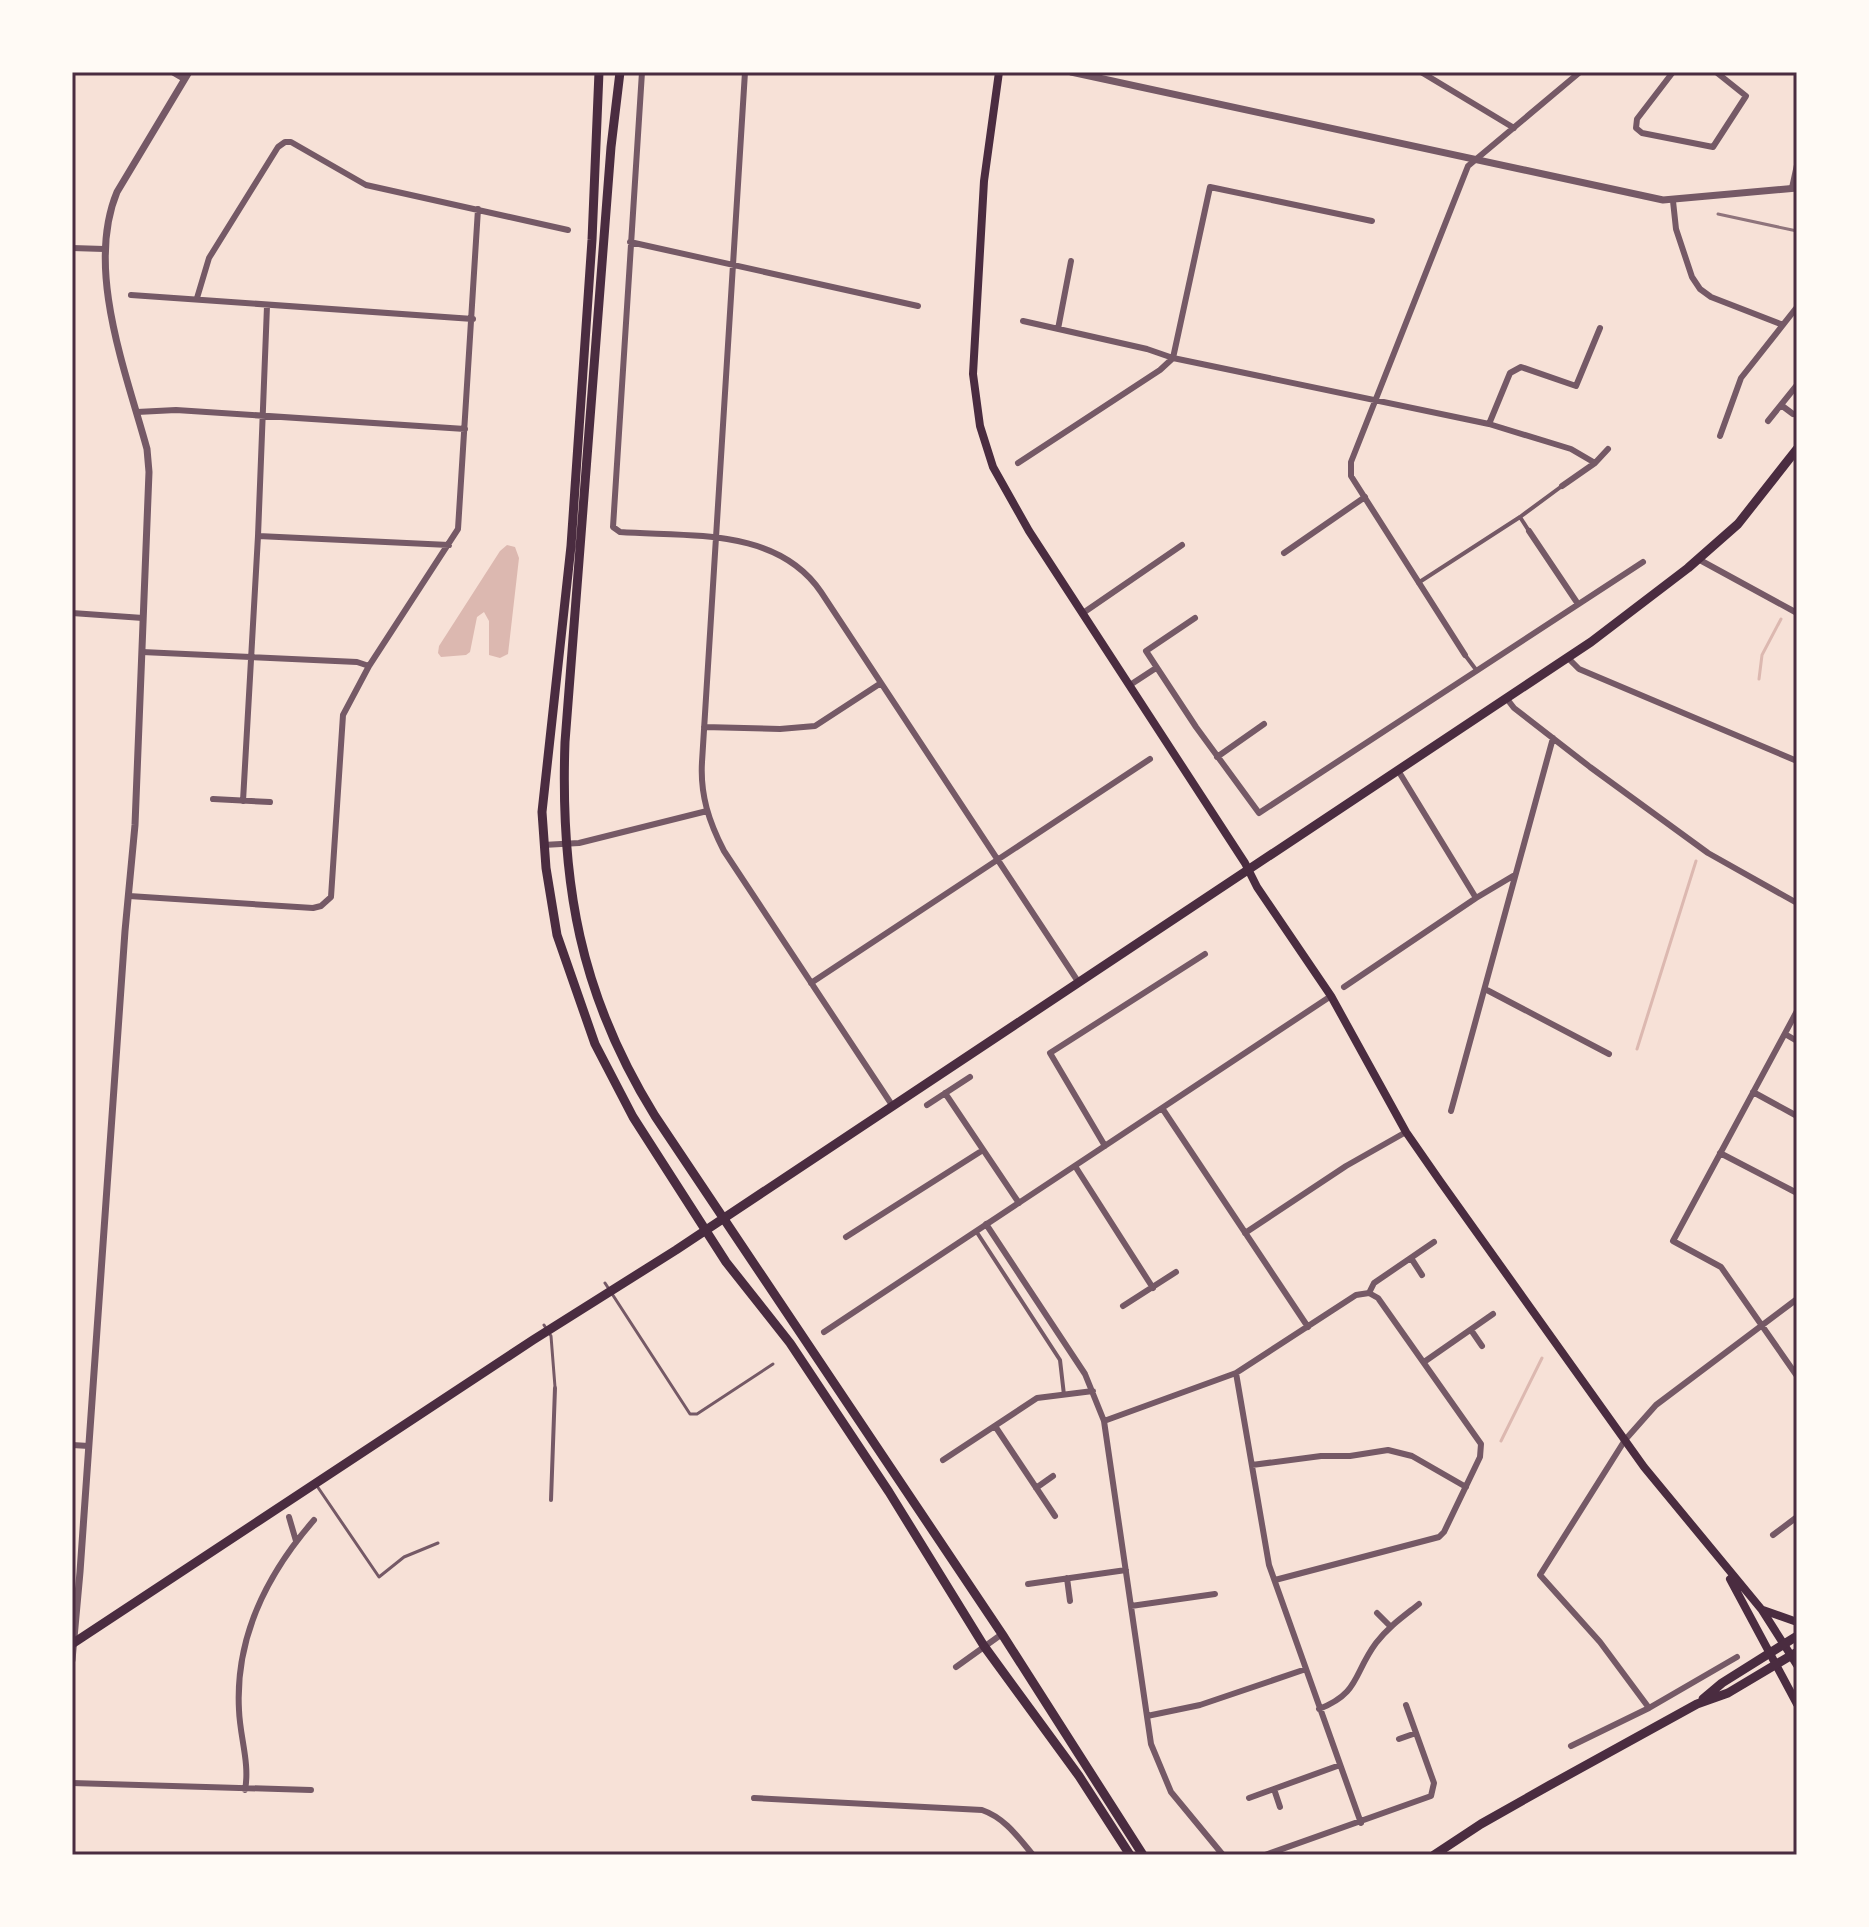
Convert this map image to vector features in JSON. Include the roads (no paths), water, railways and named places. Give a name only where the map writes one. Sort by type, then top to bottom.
[{"type":"main road","points":[[599,72],[592,240],[571,546],[542,812],[543,845],[557,935],[595,1044],[633,1117],[728,1264],[790,1343],[889,1492],[984,1646],[1079,1776],[1130,1855]]},
{"type":"main road","points":[[620,72],[611,147],[565,742],[565,844],[575,920],[598,1002],[641,1093],[1002,1634],[1143,1855]]},
{"type":"main road","points":[[999,72],[984,181],[972,363],[978,414],[988,452],[1005,491],[1331,996],[1406,1132],[1625,1440],[1762,1610],[1795,1657],[1728,1693],[1697,1704],[1481,1824],[1434,1855]]},
{"type":"main road","points":[[74,1643],[546,1328],[724,1218],[1568,658],[1639,608],[1738,524],[1797,449]]},
{"type":"main road","points":[[1722,1564],[1797,1704]]},
{"type":"main road","points":[[1762,1610],[1797,1622]]},
{"type":"main road","points":[[1697,1704],[1722,1683],[1797,1636]]},
{"type":"street","points":[[72,1660],[135,825],[149,464],[105,286],[104,249],[109,215],[117,192],[186,76],[172,72]]},
{"type":"street","points":[[642,72],[612,524],[620,532],[716,538],[763,547],[804,571],[817,585],[1079,983]]},
{"type":"street","points":[[745,72],[702,780],[707,811],[724,851],[892,1105]]},
{"type":"street","points":[[1071,72],[1658,200],[1795,188],[1797,165]]},
{"type":"street","points":[[1421,72],[1514,128]]},
{"type":"street","points":[[1477,671],[1351,476],[1351,462],[1468,166],[1580,72]]},
{"type":"street","points":[[1673,72],[1637,119],[1636,128],[1642,133],[1713,147],[1746,96],[1716,72]]},
{"type":"street","points":[[197,298],[209,258],[282,143],[291,142],[362,183],[568,230]]},
{"type":"street","points":[[1018,463],[1160,370],[1173,358],[1210,187],[1372,221]]},
{"type":"street","points":[[1673,201],[1676,229],[1692,277],[1700,289],[1711,297],[1783,325]]},
{"type":"street","points":[[129,896],[313,908],[331,897],[342,719],[369,666],[458,529],[478,209]]},
{"type":"street","points":[[630,242],[918,306]]},
{"type":"street","points":[[72,248],[104,249]]},
{"type":"street","points":[[1058,329],[1071,261]]},
{"type":"street","points":[[131,295],[473,319]]},
{"type":"street","points":[[243,801],[267,306]]},
{"type":"street","points":[[1720,436],[1741,378],[1797,307]]},
{"type":"street","points":[[1023,321],[1173,358],[1489,424],[1571,449],[1595,463]]},
{"type":"street","points":[[1489,424],[1510,373],[1521,367],[1576,386],[1600,328]]},
{"type":"street","points":[[1768,421],[1797,385]]},
{"type":"street","points":[[1781,405],[1793,414]]},
{"type":"street","points":[[137,412],[176,410],[465,429]]},
{"type":"street","points":[[1418,583],[1520,517],[1595,463],[1608,449]]},
{"type":"street","points":[[1284,553],[1365,497]]},
{"type":"street","points":[[1520,517],[1578,604]]},
{"type":"street","points":[[258,536],[449,545]]},
{"type":"street","points":[[1083,613],[1182,545]]},
{"type":"street","points":[[1698,559],[1797,613]]},
{"type":"street","points":[[1195,618],[1146,651],[1217,757],[1259,813],[1643,562]]},
{"type":"street","points":[[72,613],[143,618]]},
{"type":"street","points":[[142,652],[357,662],[369,666]]},
{"type":"street","points":[[1568,658],[1579,669],[1797,761]]},
{"type":"street","points":[[1130,685],[1156,668]]},
{"type":"street","points":[[704,727],[780,729],[815,726],[881,683]]},
{"type":"street","points":[[1507,699],[1553,738],[1708,853],[1797,903]]},
{"type":"street","points":[[1217,757],[1264,724]]},
{"type":"street","points":[[1451,1111],[1553,738]]},
{"type":"street","points":[[811,983],[1150,759]]},
{"type":"street","points":[[1399,772],[1476,898]]},
{"type":"street","points":[[213,799],[270,802]]},
{"type":"street","points":[[543,845],[565,844],[707,811]]},
{"type":"street","points":[[1344,987],[1513,876]]},
{"type":"street","points":[[1105,1146],[1050,1053],[1205,954]]},
{"type":"street","points":[[1485,989],[1609,1054]]},
{"type":"street","points":[[824,1332],[1331,996]]},
{"type":"street","points":[[1797,1011],[1673,1241],[1721,1267],[1797,1376]]},
{"type":"street","points":[[1785,1034],[1797,1041]]},
{"type":"street","points":[[927,1105],[970,1077]]},
{"type":"street","points":[[1753,1092],[1797,1116]]},
{"type":"street","points":[[945,1093],[1019,1203]]},
{"type":"street","points":[[1162,1108],[1308,1327]]},
{"type":"street","points":[[1245,1233],[1346,1166],[1406,1132]]},
{"type":"street","points":[[846,1237],[983,1150]]},
{"type":"street","points":[[1720,1153],[1797,1193]]},
{"type":"street","points":[[1075,1166],[1153,1288]]},
{"type":"street","points":[[986,1224],[1079,1364],[1093,1391],[1104,1421],[1156,1761],[1171,1792],[1223,1855]]},
{"type":"street","points":[[976,1231],[1060,1360],[1064,1395]]},
{"type":"street","points":[[1369,1293],[1374,1283],[1434,1242]]},
{"type":"street","points":[[1411,1258],[1422,1275]]},
{"type":"street","points":[[1123,1306],[1176,1272]]},
{"type":"street","points":[[1104,1421],[1236,1373],[1356,1295],[1369,1293],[1378,1298],[1481,1444],[1480,1457],[1439,1537],[1275,1580]]},
{"type":"street","points":[[1649,1708],[1600,1642],[1540,1575],[1625,1440],[1656,1405],[1797,1299]]},
{"type":"street","points":[[1424,1362],[1493,1314]]},
{"type":"street","points":[[1471,1330],[1482,1346]]},
{"type":"street","points":[[1236,1373],[1269,1565],[1361,1823]]},
{"type":"street","points":[[551,1500],[555,1388]]},
{"type":"street","points":[[943,1460],[1037,1398],[1093,1391]]},
{"type":"street","points":[[995,1426],[1055,1516]]},
{"type":"street","points":[[72,1445],[89,1446]]},
{"type":"street","points":[[1252,1465],[1388,1450],[1412,1456],[1466,1487]]},
{"type":"street","points":[[1036,1488],[1053,1476]]},
{"type":"street","points":[[289,1517],[296,1541]]},
{"type":"street","points":[[1773,1535],[1797,1517]]},
{"type":"street","points":[[245,1790],[248,1765],[242,1742],[239,1697],[244,1650],[265,1587],[314,1520]]},
{"type":"street","points":[[1028,1584],[1126,1570]]},
{"type":"street","points":[[1067,1578],[1070,1601]]},
{"type":"street","points":[[1131,1606],[1215,1594]]},
{"type":"street","points":[[1319,1709],[1346,1696],[1374,1646],[1419,1604]]},
{"type":"street","points":[[1377,1613],[1391,1627]]},
{"type":"street","points":[[956,1667],[1002,1634]]},
{"type":"street","points":[[1571,1746],[1649,1708],[1737,1657]]},
{"type":"street","points":[[1147,1716],[1200,1705],[1306,1669]]},
{"type":"street","points":[[1265,1855],[1427,1799],[1434,1793],[1434,1783],[1406,1705]]},
{"type":"street","points":[[1399,1739],[1416,1733]]},
{"type":"street","points":[[1249,1798],[1340,1765]]},
{"type":"street","points":[[72,1783],[311,1790]]},
{"type":"street","points":[[1274,1789],[1280,1807]]},
{"type":"street","points":[[754,1798],[971,1809],[993,1814],[1006,1823],[1033,1855]]},
{"type":"lane","points":[[607,1288],[692,1415],[773,1364]]},
{"type":"lane","points":[[546,1328],[551,1336],[555,1388]]},
{"type":"lane","points":[[315,1483],[379,1577],[404,1557],[438,1543]]},
{"type":"waterway","points":[[1759,679],[1762,655],[1781,619]]},
{"type":"waterway","points":[[1637,1049],[1696,861]]},
{"type":"waterway","points":[[1501,1441],[1542,1358]]},
{"type":"railway","points":[[1718,214],[1797,231]]}]
